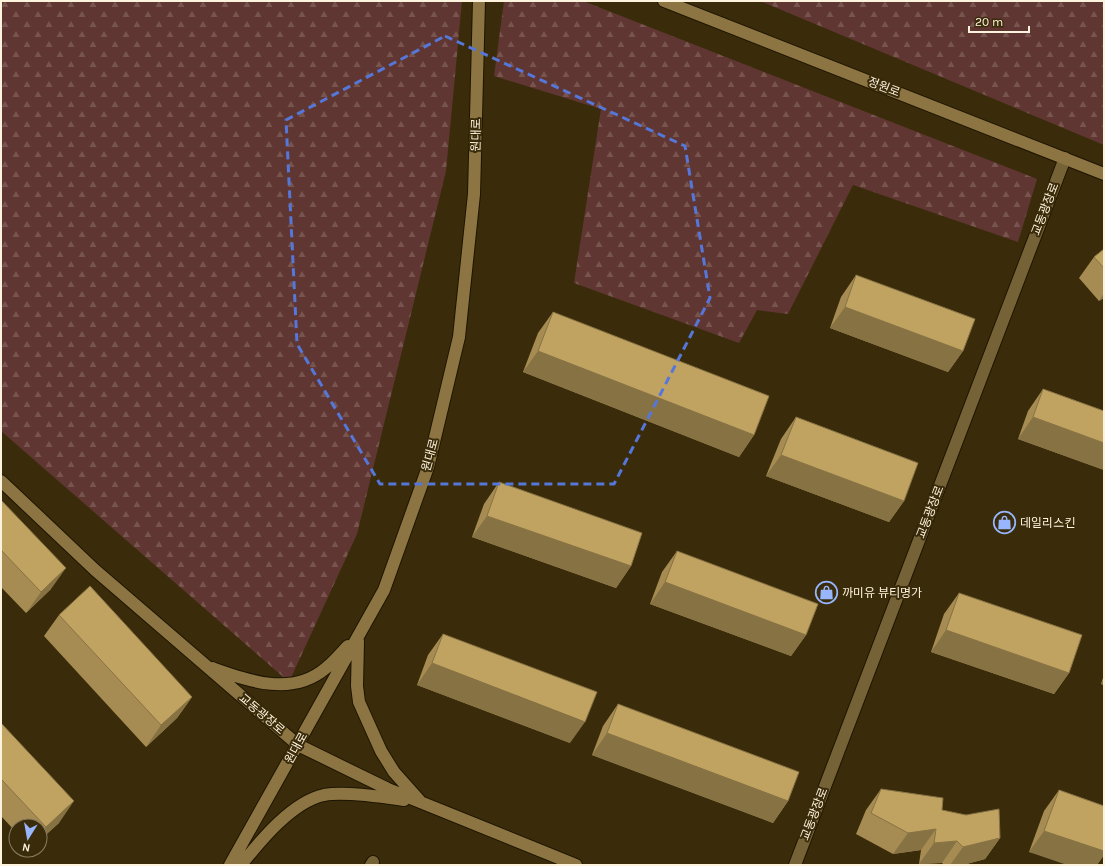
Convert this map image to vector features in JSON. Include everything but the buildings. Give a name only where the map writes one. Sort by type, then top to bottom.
[{"type":"street","name":"원대로","points":[[230,865],[384,590],[428,467],[459,336],[474,194],[479,1]]},
{"type":"street","name":"정원로","points":[[664,1],[1104,174]]},
{"type":"street","name":"교동광장로","points":[[795,865],[1065,158]]},
{"type":"street","name":"교동광장로","points":[[1,481],[95,570],[203,665],[298,745],[388,789],[576,865]]},
{"type":"street","points":[[203,665],[242,679],[275,685],[294,684],[314,676],[326,668],[358,637]]},
{"type":"street","points":[[358,637],[357,686],[359,702],[381,751],[394,772],[421,802]]},
{"type":"street","points":[[240,865],[276,826],[308,801],[325,795],[343,795],[421,802]]},
{"type":"highlighted area","points":[[445,36],[685,146],[710,298],[614,484],[380,484],[297,344],[286,120]]},
{"type":"green space","points":[[1,1],[462,1],[446,171],[357,534],[289,682],[1,431]]},
{"type":"green space","points":[[504,1],[583,1],[1037,179],[1018,242],[853,185],[788,314],[757,310],[739,343],[574,283],[601,109],[494,76]]},
{"type":"green space","points":[[760,1],[1104,1],[1104,145]]},
{"type":"place","name":"데일리스킨","points":[[1005,523]]},
{"type":"place","name":"까미유 뷰티명가","points":[[826,593]]}]
